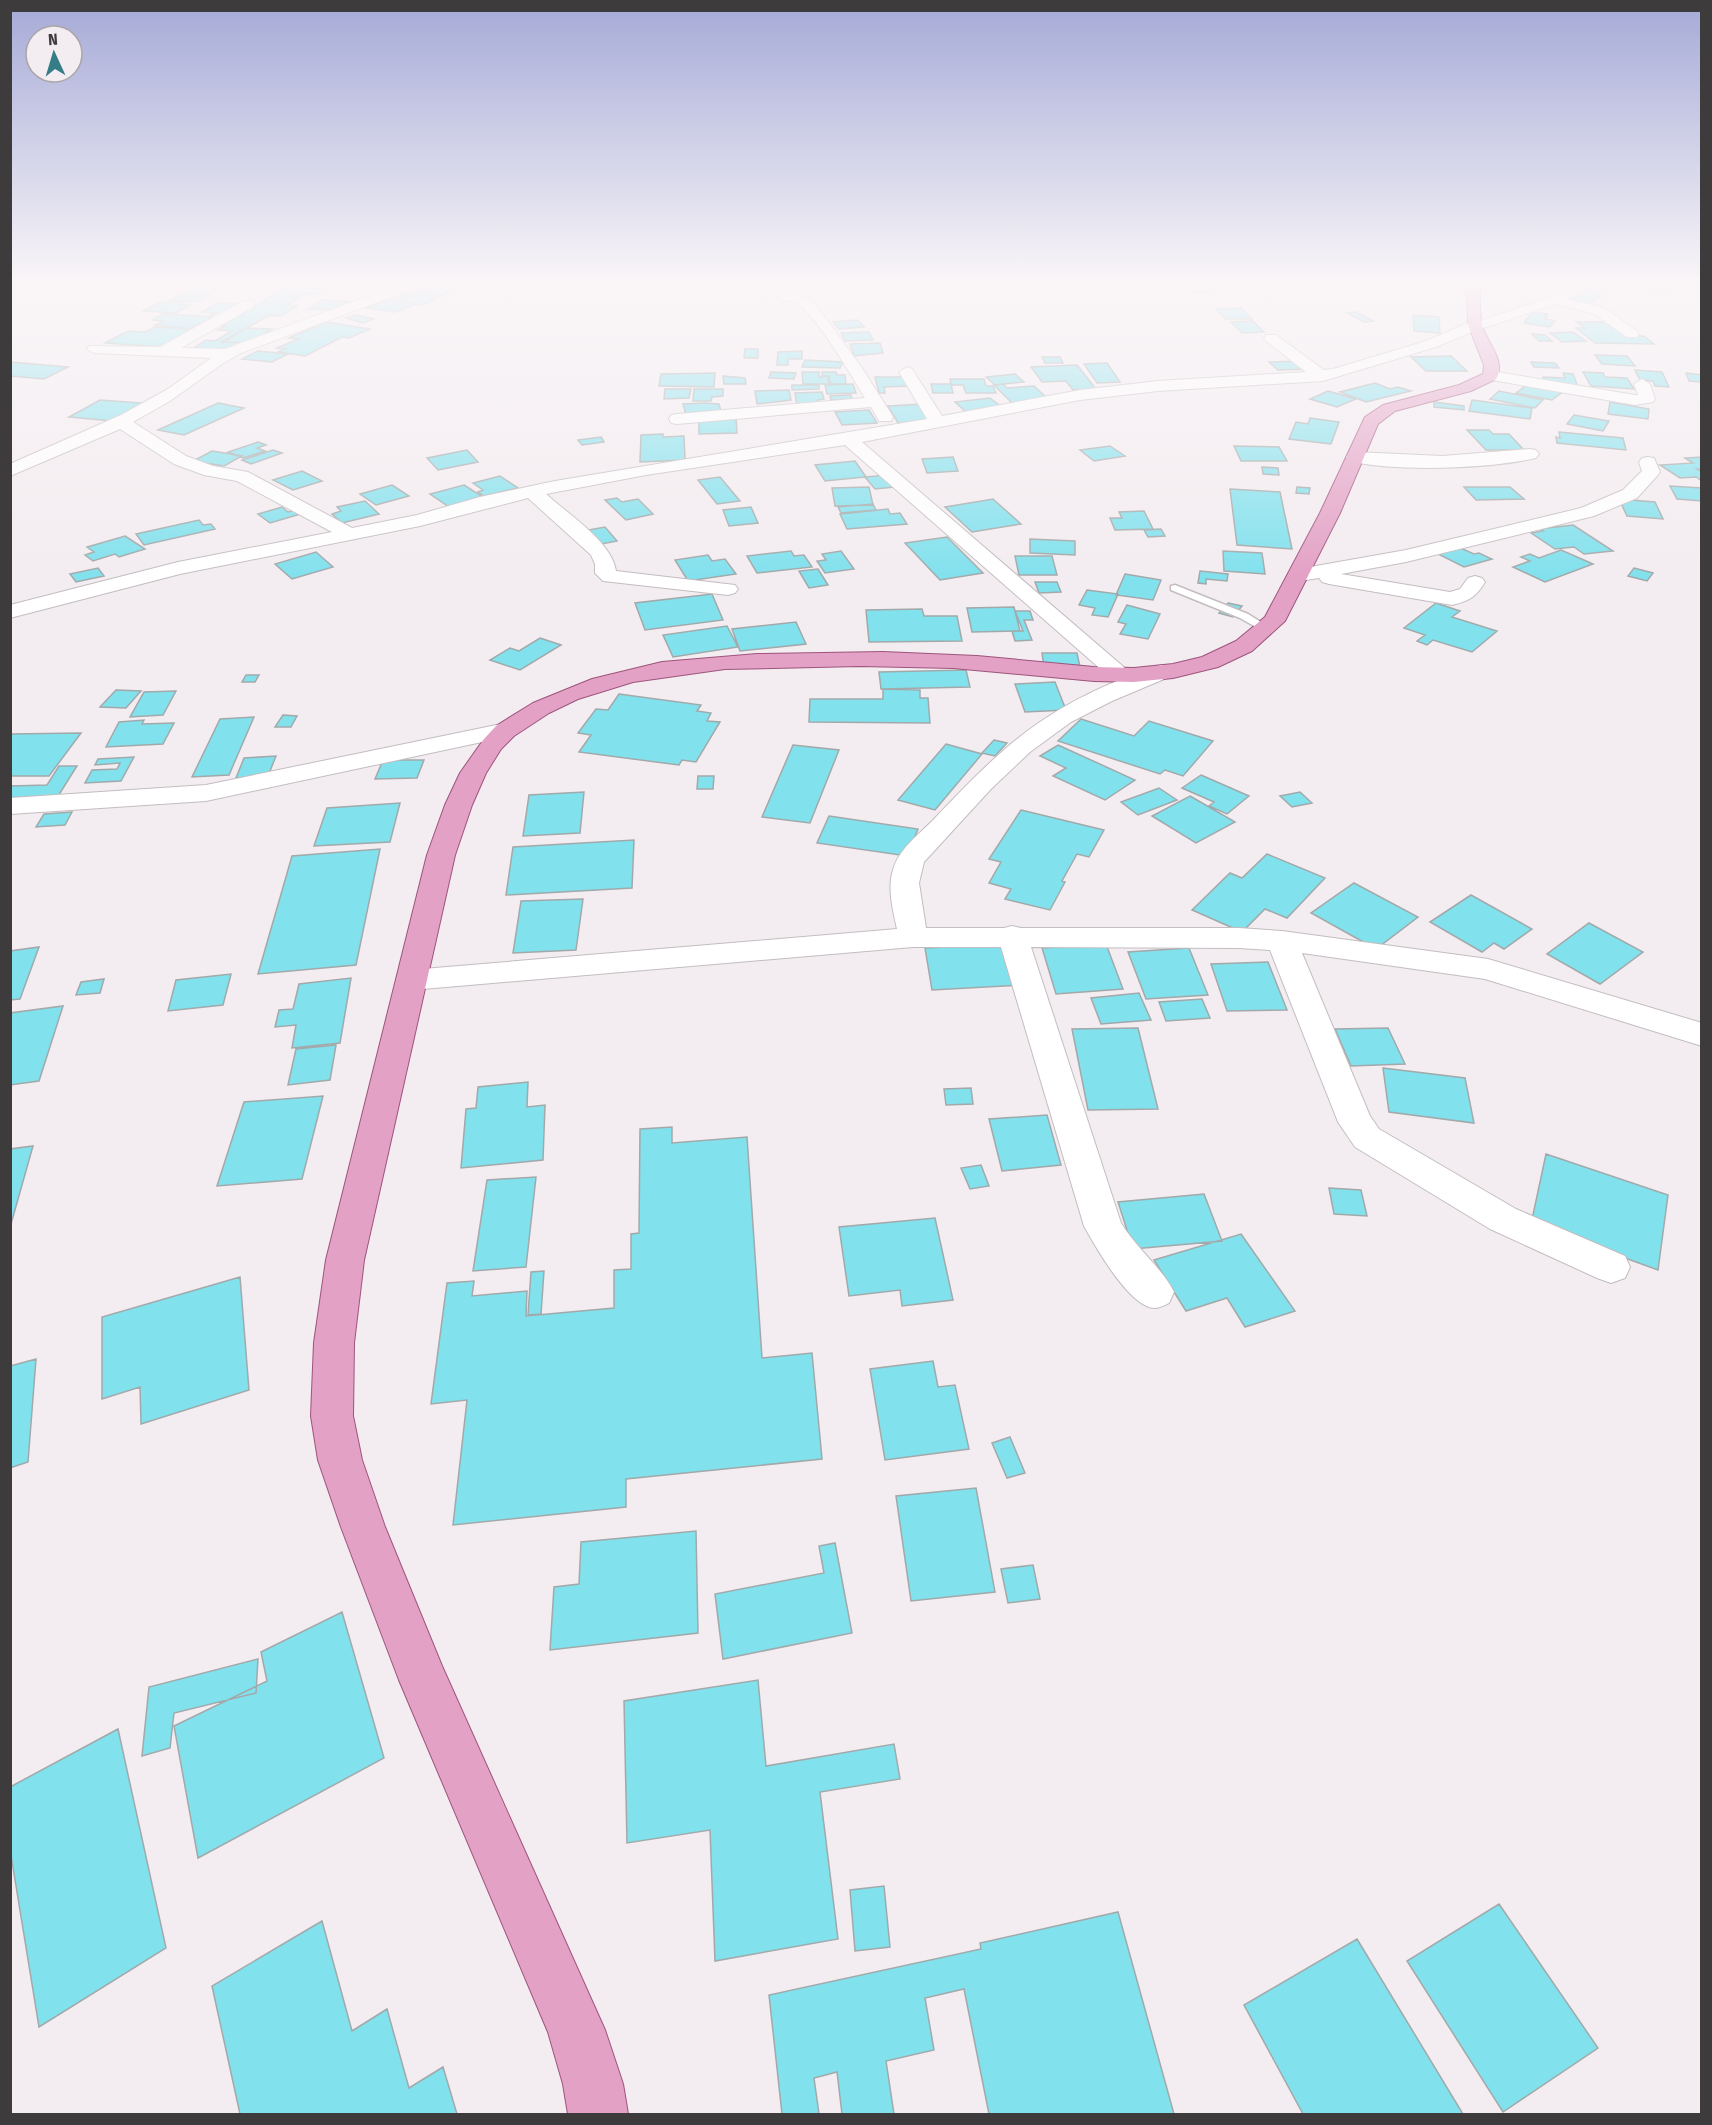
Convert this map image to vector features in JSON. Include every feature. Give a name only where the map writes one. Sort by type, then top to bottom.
[{"type":"main road","points":[[598,2115],[592,2084],[576,2030],[423,1680],[363,1527],[340,1460],[332,1416],[334,1343],[345,1260],[441,855],[463,792],[491,746],[506,730],[528,716],[572,693],[608,680],[682,666],[749,661],[903,659],[1121,675],[1161,672],[1193,666],[1234,652],[1251,643],[1267,629],[1306,575],[1371,421],[1382,411],[1465,388],[1482,380]]},
{"type":"street","points":[[10,471],[121,422],[164,398],[189,380]]},
{"type":"street","points":[[862,380],[894,430]]},
{"type":"street","points":[[912,380],[937,422]]},
{"type":"street","points":[[10,612],[178,568],[420,520],[531,492],[710,459],[849,439],[1068,397],[1130,388],[1256,380]]},
{"type":"street","points":[[1516,380],[1635,400],[1647,399],[1642,384]]},
{"type":"street","points":[[710,459],[694,441],[676,411],[875,402]]},
{"type":"street","points":[[121,422],[180,460],[204,469],[242,476],[331,522],[350,535]]},
{"type":"street","points":[[849,439],[1121,675]]},
{"type":"street","points":[[1356,457],[1399,462],[1450,462],[1530,454]]},
{"type":"street","points":[[1306,575],[1406,556],[1587,512],[1629,494],[1651,472],[1648,462]]},
{"type":"street","points":[[531,492],[600,552],[605,564],[605,573],[610,577],[728,589]]},
{"type":"street","points":[[1306,575],[1446,598],[1464,596],[1475,582]]},
{"type":"street","points":[[913,937],[905,878],[907,868],[913,858],[961,806],[1032,738],[1082,707],[1119,688],[1161,672]]},
{"type":"street","points":[[10,806],[206,793],[506,730]]},
{"type":"street","points":[[1012,935],[1103,1226],[1115,1248],[1129,1266],[1155,1292]]},
{"type":"street","points":[[411,980],[913,937],[1012,935],[1239,938],[1282,941],[1488,969],[1701,1035]]},
{"type":"street","points":[[1282,941],[1355,1122],[1367,1138],[1503,1219],[1611,1268]]},
{"type":"lane","points":[[1175,588],[1244,616],[1267,629]]},
{"type":"building","points":[[660,380],[714,380],[714,387],[659,386]]},
{"type":"building","points":[[724,380],[745,380],[746,384],[724,384]]},
{"type":"building","points":[[803,380],[829,380],[829,384],[803,384]]},
{"type":"building","points":[[830,380],[846,380],[846,384],[830,384]]},
{"type":"building","points":[[876,380],[907,380],[909,386],[884,387],[885,393],[879,393]]},
{"type":"building","points":[[950,380],[984,380],[986,386],[993,386],[996,393],[966,393],[963,385],[951,385]]},
{"type":"building","points":[[990,380],[1024,382],[995,385]]},
{"type":"building","points":[[1041,380],[1089,380],[1096,389],[1073,390],[1066,381]]},
{"type":"building","points":[[1095,380],[1120,382],[1097,383]]},
{"type":"building","points":[[1544,380],[1575,380],[1578,387],[1546,384]]},
{"type":"building","points":[[1588,380],[1628,380],[1634,389],[1591,386]]},
{"type":"building","points":[[1642,380],[1666,380],[1669,387],[1655,386],[1653,381]]},
{"type":"building","points":[[1375,383],[1390,389],[1398,387],[1411,391],[1366,402],[1340,392]]},
{"type":"building","points":[[853,384],[856,393],[827,394],[825,385]]},
{"type":"building","points":[[931,384],[951,384],[953,393],[933,393]]},
{"type":"building","points":[[1003,384],[1007,388],[1034,386],[1049,400],[1012,403],[994,385]]},
{"type":"building","points":[[1528,384],[1564,391],[1552,400],[1516,393]]},
{"type":"building","points":[[792,385],[819,385],[819,389],[792,390]]},
{"type":"building","points":[[665,389],[691,389],[689,398],[664,399]]},
{"type":"building","points":[[694,389],[723,389],[723,396],[712,397],[711,401],[693,401]]},
{"type":"building","points":[[789,390],[791,400],[757,404],[755,391]]},
{"type":"building","points":[[1328,391],[1356,399],[1337,407],[1310,399]]},
{"type":"building","points":[[1499,391],[1543,400],[1535,408],[1490,399]]},
{"type":"building","points":[[822,392],[824,399],[818,400],[819,404],[797,405],[795,393]]},
{"type":"building","points":[[851,395],[852,399],[831,400],[830,396]]},
{"type":"building","points":[[990,398],[1003,408],[966,412],[955,402]]},
{"type":"building","points":[[100,400],[142,403],[112,421],[69,417]]},
{"type":"building","points":[[1472,400],[1532,408],[1530,419],[1469,411]]},
{"type":"building","points":[[1434,402],[1464,406],[1464,410],[1434,407]]},
{"type":"building","points":[[1610,402],[1649,409],[1648,419],[1608,414]]},
{"type":"building","points":[[218,403],[244,408],[184,435],[158,430]]},
{"type":"building","points":[[683,404],[719,404],[721,412],[686,415]]},
{"type":"building","points":[[924,404],[936,420],[898,423],[888,406]]},
{"type":"building","points":[[869,410],[877,423],[842,425],[835,412]]},
{"type":"building","points":[[1574,415],[1609,421],[1603,431],[1567,424]]},
{"type":"building","points":[[736,418],[737,433],[699,434],[699,419]]},
{"type":"building","points":[[1310,418],[1339,422],[1331,444],[1289,439],[1296,422],[1308,424]]},
{"type":"building","points":[[1467,430],[1489,430],[1493,434],[1509,434],[1524,450],[1486,450]]},
{"type":"building","points":[[1559,432],[1623,438],[1626,450],[1557,443],[1556,437],[1560,438]]},
{"type":"building","points":[[663,434],[663,437],[684,436],[685,460],[640,462],[641,435]]},
{"type":"building","points":[[601,437],[604,442],[582,445],[578,440]]},
{"type":"building","points":[[258,442],[266,445],[257,448],[265,451],[243,458],[228,452]]},
{"type":"building","points":[[1110,446],[1125,456],[1094,461],[1080,450]]},
{"type":"building","points":[[1234,446],[1279,447],[1287,461],[1241,461]]},
{"type":"building","points":[[273,450],[282,453],[251,464],[242,460]]},
{"type":"building","points":[[467,450],[478,462],[438,470],[427,458]]},
{"type":"building","points":[[212,451],[242,456],[224,466],[193,461]]},
{"type":"building","points":[[953,457],[958,471],[927,473],[922,459]]},
{"type":"building","points":[[1702,457],[1702,469],[1697,469],[1702,472],[1702,481],[1696,477],[1680,478],[1660,465],[1693,463],[1685,458]]},
{"type":"building","points":[[855,461],[866,477],[825,481],[815,465]]},
{"type":"building","points":[[1262,467],[1278,468],[1279,475],[1263,474]]},
{"type":"building","points":[[302,471],[322,481],[293,490],[273,480]]},
{"type":"building","points":[[886,475],[896,487],[875,489],[865,477]]},
{"type":"building","points":[[500,476],[518,488],[484,496],[478,492],[483,490],[473,483]]},
{"type":"building","points":[[720,477],[740,501],[717,504],[698,480]]},
{"type":"building","points":[[392,485],[409,496],[376,505],[360,494]]},
{"type":"building","points":[[464,485],[483,497],[449,507],[430,494]]},
{"type":"building","points":[[1670,486],[1702,488],[1702,501],[1677,499]]},
{"type":"building","points":[[869,487],[873,505],[835,506],[832,488]]},
{"type":"building","points":[[1297,487],[1310,488],[1309,494],[1296,493]]},
{"type":"building","points":[[1464,487],[1510,487],[1524,499],[1476,500]]},
{"type":"building","points":[[1230,489],[1280,492],[1292,549],[1237,545]]},
{"type":"building","points":[[617,498],[622,502],[638,499],[653,514],[626,520],[605,500]]},
{"type":"building","points":[[993,499],[1021,524],[972,532],[945,507]]},
{"type":"building","points":[[1619,499],[1655,502],[1663,519],[1627,516]]},
{"type":"building","points":[[365,501],[379,514],[342,523],[332,514],[341,511],[337,507]]},
{"type":"building","points":[[873,504],[876,510],[841,513],[838,507]]},
{"type":"building","points":[[282,507],[288,512],[298,509],[304,513],[270,523],[258,514]]},
{"type":"building","points":[[751,507],[758,523],[729,526],[723,510]]},
{"type":"building","points":[[888,509],[890,514],[900,513],[907,524],[847,529],[840,514]]},
{"type":"building","points":[[1144,511],[1153,529],[1115,530],[1110,518],[1122,518],[1119,512]]},
{"type":"building","points":[[199,520],[203,525],[211,524],[215,529],[144,545],[136,534]]},
{"type":"building","points":[[1573,525],[1613,551],[1584,554],[1574,547],[1555,549],[1531,533],[1543,531],[1539,529]]},
{"type":"building","points":[[605,527],[617,541],[596,545],[583,531]]},
{"type":"building","points":[[1161,529],[1165,536],[1148,537],[1144,530]]},
{"type":"building","points":[[125,536],[145,549],[119,557],[115,554],[93,561],[85,555],[94,552],[87,547]]},
{"type":"building","points":[[947,537],[983,573],[940,580],[905,543]]},
{"type":"building","points":[[1030,539],[1075,541],[1075,555],[1030,553]]},
{"type":"building","points":[[1458,547],[1492,559],[1464,567],[1436,553]]},
{"type":"building","points":[[1561,550],[1593,564],[1545,582],[1513,567],[1530,561],[1521,557],[1530,554],[1539,558]]},
{"type":"building","points":[[791,551],[794,556],[804,555],[812,567],[757,573],[747,556]]},
{"type":"building","points":[[841,551],[854,569],[825,573],[817,561],[826,560],[822,554]]},
{"type":"building","points":[[1223,551],[1262,553],[1265,574],[1224,571]]},
{"type":"building","points":[[316,552],[333,567],[292,579],[275,564]]},
{"type":"building","points":[[708,555],[712,561],[725,559],[736,574],[688,581],[675,560]]},
{"type":"building","points":[[1015,556],[1052,556],[1057,575],[1019,575]]},
{"type":"building","points":[[98,568],[104,576],[76,582],[70,574]]},
{"type":"building","points":[[1634,568],[1653,573],[1647,581],[1628,576]]},
{"type":"building","points":[[818,569],[828,585],[809,588],[799,571]]},
{"type":"building","points":[[1200,571],[1228,574],[1227,581],[1206,579],[1206,584],[1198,583]]},
{"type":"building","points":[[1125,574],[1161,580],[1153,600],[1116,595]]},
{"type":"building","points":[[1035,582],[1057,582],[1061,592],[1039,593]]},
{"type":"building","points":[[1087,590],[1118,594],[1108,617],[1092,615],[1095,608],[1079,605]]},
{"type":"building","points":[[712,594],[723,620],[645,630],[635,603]]},
{"type":"building","points":[[1228,603],[1242,606],[1233,617],[1219,613]]},
{"type":"building","points":[[1436,603],[1460,611],[1452,617],[1497,631],[1472,652],[1433,640],[1427,645],[1417,641],[1425,635],[1404,628]]},
{"type":"building","points":[[1127,605],[1160,614],[1148,639],[1120,634],[1126,624],[1118,622]]},
{"type":"building","points":[[1014,607],[1020,631],[972,632],[967,608]]},
{"type":"building","points":[[922,609],[924,616],[957,616],[962,641],[869,642],[866,610]]},
{"type":"building","points":[[1015,611],[1030,611],[1033,620],[1024,620],[1032,640],[1015,641],[1012,631],[1023,631]]},
{"type":"building","points":[[796,622],[806,644],[740,651],[732,629]]},
{"type":"building","points":[[727,626],[738,647],[673,657],[663,635]]},
{"type":"building","points":[[540,638],[561,645],[520,670],[490,660],[510,648],[519,651]]},
{"type":"building","points":[[1042,653],[1077,653],[1080,667],[1044,667]]},
{"type":"building","points":[[966,670],[970,687],[881,689],[879,672]]},
{"type":"building","points":[[246,675],[259,675],[255,682],[242,682]]},
{"type":"building","points":[[1055,682],[1066,710],[1025,712],[1015,684]]},
{"type":"building","points":[[883,689],[920,690],[920,698],[928,698],[930,723],[809,722],[810,699],[883,699]]},
{"type":"building","points":[[116,690],[141,691],[126,708],[100,707]]},
{"type":"building","points":[[176,691],[163,715],[130,717],[144,692]]},
{"type":"building","points":[[619,694],[701,705],[697,711],[711,713],[707,721],[720,722],[696,762],[682,760],[679,765],[579,752],[591,735],[578,733],[596,709],[608,710]]},
{"type":"building","points":[[283,715],[297,716],[291,727],[275,727]]},
{"type":"building","points":[[254,717],[229,775],[192,777],[220,719]]},
{"type":"building","points":[[1081,719],[1134,736],[1149,721],[1213,741],[1183,776],[1165,770],[1160,774],[1058,741]]},
{"type":"building","points":[[144,720],[142,724],[174,723],[163,744],[106,747],[119,722]]},
{"type":"building","points":[[81,733],[49,776],[10,776],[10,734]]},
{"type":"building","points":[[994,740],[1007,743],[995,756],[982,753]]},
{"type":"building","points":[[946,744],[982,754],[935,810],[898,800]]},
{"type":"building","points":[[793,745],[839,750],[810,823],[762,817]]},
{"type":"building","points":[[1058,745],[1135,780],[1105,800],[1053,776],[1066,768],[1040,756]]},
{"type":"building","points":[[276,756],[268,776],[236,778],[244,758]]},
{"type":"building","points":[[134,757],[121,781],[85,783],[92,770],[117,769],[120,763],[95,765],[98,759]]},
{"type":"building","points":[[383,760],[424,760],[417,778],[375,779]]},
{"type":"building","points":[[59,766],[77,766],[55,801],[10,804],[10,786],[47,785]]},
{"type":"building","points":[[1201,775],[1249,796],[1227,814],[1209,806],[1214,802],[1182,788]]},
{"type":"building","points":[[698,776],[714,776],[713,789],[697,789]]},
{"type":"building","points":[[1159,788],[1177,800],[1138,815],[1121,802]]},
{"type":"building","points":[[584,792],[580,833],[523,836],[529,795]]},
{"type":"building","points":[[1300,792],[1312,803],[1292,807],[1280,796]]},
{"type":"building","points":[[1190,796],[1235,822],[1196,843],[1152,816]]},
{"type":"building","points":[[400,803],[390,842],[314,846],[327,808]]},
{"type":"building","points":[[1021,810],[1104,830],[1089,857],[1077,854],[1050,910],[1005,899],[1011,889],[989,883],[1001,862],[989,859]]},
{"type":"building","points":[[72,812],[65,825],[36,827],[44,814]]},
{"type":"building","points":[[829,816],[918,829],[907,856],[817,843]]},
{"type":"building","points":[[634,840],[632,888],[506,895],[513,847]]},
{"type":"building","points":[[380,849],[356,965],[258,974],[292,856]]},
{"type":"building","points":[[1267,854],[1325,878],[1287,918],[1265,909],[1242,932],[1192,910],[1230,873],[1242,878]]},
{"type":"building","points":[[1354,883],[1418,917],[1376,949],[1311,913]]},
{"type":"building","points":[[1471,895],[1532,929],[1504,949],[1494,943],[1482,952],[1430,922]]},
{"type":"building","points":[[583,899],[576,950],[513,953],[521,901]]},
{"type":"building","points":[[1589,923],[1643,952],[1600,984],[1547,954]]},
{"type":"building","points":[[1012,944],[1023,985],[932,990],[925,948]]},
{"type":"building","points":[[1106,944],[1123,989],[1056,994],[1042,948]]},
{"type":"building","points":[[39,947],[20,999],[10,1000],[10,951]]},
{"type":"building","points":[[1189,948],[1208,995],[1146,999],[1128,952]]},
{"type":"building","points":[[1268,962],[1287,1010],[1227,1011],[1211,964]]},
{"type":"building","points":[[231,974],[223,1005],[168,1011],[176,980]]},
{"type":"building","points":[[351,978],[340,1043],[292,1048],[296,1025],[275,1027],[279,1010],[293,1009],[299,984]]},
{"type":"building","points":[[104,979],[100,993],[76,995],[81,982]]},
{"type":"building","points":[[1139,993],[1151,1020],[1101,1024],[1091,998]]},
{"type":"building","points":[[1202,999],[1210,1018],[1166,1021],[1159,1002]]},
{"type":"building","points":[[63,1006],[39,1081],[10,1085],[10,1013]]},
{"type":"building","points":[[1138,1028],[1158,1109],[1088,1110],[1072,1029]]},
{"type":"building","points":[[1388,1028],[1405,1064],[1351,1066],[1335,1029]]},
{"type":"building","points":[[336,1045],[330,1080],[288,1085],[296,1049]]},
{"type":"building","points":[[1383,1068],[1465,1078],[1474,1123],[1389,1112]]},
{"type":"building","points":[[528,1082],[527,1107],[545,1105],[543,1160],[461,1168],[466,1109],[476,1108],[478,1087]]},
{"type":"building","points":[[971,1088],[973,1104],[946,1105],[944,1089]]},
{"type":"building","points":[[323,1096],[302,1179],[217,1186],[244,1102]]},
{"type":"building","points":[[1047,1115],[1061,1165],[1002,1171],[989,1119]]},
{"type":"building","points":[[672,1127],[672,1143],[747,1137],[762,1358],[812,1353],[822,1459],[626,1479],[626,1507],[453,1525],[467,1400],[431,1404],[447,1283],[474,1281],[472,1296],[527,1291],[526,1316],[614,1308],[614,1270],[631,1269],[631,1234],[639,1233],[640,1129]]},
{"type":"building","points":[[33,1146],[11,1224],[10,1224],[10,1149]]},
{"type":"building","points":[[1546,1154],[1668,1195],[1658,1270],[1531,1224]]},
{"type":"building","points":[[981,1165],[989,1186],[970,1189],[961,1168]]},
{"type":"building","points":[[536,1177],[526,1267],[473,1271],[487,1180]]},
{"type":"building","points":[[1329,1188],[1361,1190],[1367,1216],[1334,1214]]},
{"type":"building","points":[[1204,1194],[1222,1241],[1133,1249],[1118,1202]]},
{"type":"building","points":[[935,1218],[953,1300],[902,1306],[900,1290],[849,1296],[839,1227]]},
{"type":"building","points":[[1241,1234],[1295,1311],[1245,1327],[1227,1298],[1186,1311],[1154,1260]]},
{"type":"building","points":[[544,1271],[541,1314],[528,1315],[531,1272]]},
{"type":"building","points":[[240,1277],[249,1390],[141,1424],[140,1387],[102,1399],[102,1317]]},
{"type":"building","points":[[36,1359],[28,1462],[10,1468],[10,1366]]},
{"type":"building","points":[[933,1361],[938,1387],[955,1385],[969,1449],[885,1460],[870,1369]]},
{"type":"building","points":[[1010,1437],[1025,1473],[1007,1478],[992,1443]]},
{"type":"building","points":[[976,1488],[995,1592],[911,1601],[896,1496]]},
{"type":"building","points":[[696,1531],[698,1633],[550,1650],[554,1587],[579,1584],[581,1542]]},
{"type":"building","points":[[835,1543],[852,1633],[723,1659],[715,1594],[824,1573],[819,1546]]},
{"type":"building","points":[[1033,1565],[1040,1599],[1008,1603],[1001,1569]]},
{"type":"building","points":[[342,1612],[384,1758],[198,1858],[174,1726],[267,1681],[261,1652]]},
{"type":"building","points":[[258,1659],[256,1693],[174,1713],[170,1748],[142,1756],[149,1687]]},
{"type":"building","points":[[758,1680],[766,1766],[894,1744],[900,1779],[820,1792],[838,1939],[715,1961],[710,1830],[627,1843],[624,1701]]},
{"type":"building","points":[[118,1729],[166,1948],[39,2027],[10,1849],[10,1787]]},
{"type":"building","points":[[884,1886],[890,1947],[855,1951],[850,1890]]},
{"type":"building","points":[[1499,1904],[1598,2048],[1503,2112],[1407,1961]]},
{"type":"building","points":[[1118,1912],[1174,2114],[989,2114],[964,1989],[925,1998],[934,2050],[886,2061],[894,2114],[842,2114],[837,2072],[814,2078],[819,2114],[782,2114],[769,1995],[981,1949],[980,1943]]},
{"type":"building","points":[[322,1921],[352,2031],[387,2009],[409,2088],[443,2067],[457,2114],[240,2114],[212,1986]]},
{"type":"building","points":[[1357,1939],[1463,2114],[1303,2114],[1244,2005]]}]
